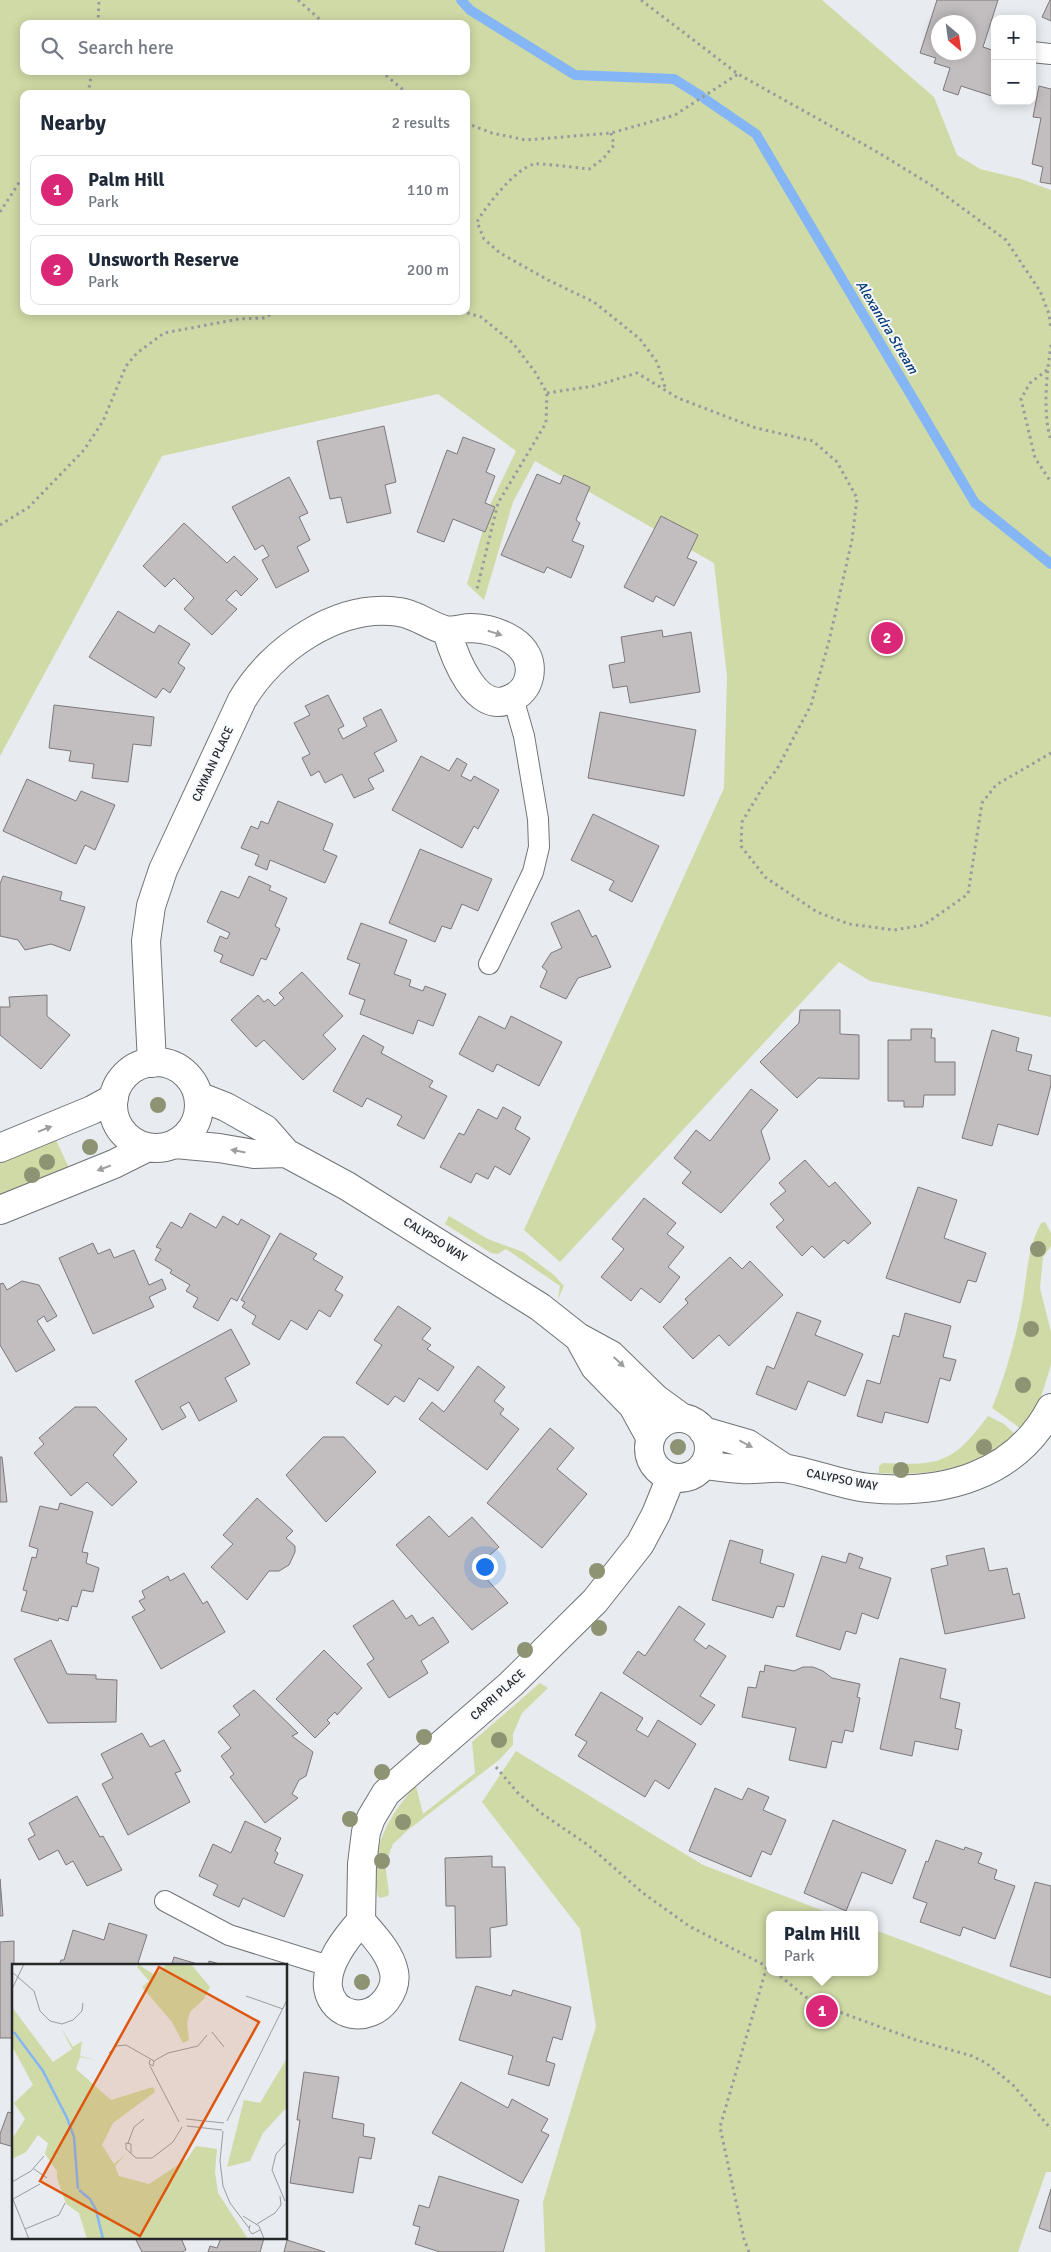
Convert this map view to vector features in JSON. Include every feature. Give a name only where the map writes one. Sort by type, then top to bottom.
[{"type":"street","name":"CAYMAN PLACE","points":[[152,1063],[146,940],[150,906],[163,870],[242,700],[252,684],[282,653],[299,640],[340,619],[359,613],[381,610],[401,612],[447,631],[470,628],[488,630],[506,636],[523,648],[528,656],[529,676],[527,685],[513,698]]},
{"type":"street","points":[[447,631],[453,654],[479,693],[486,700],[494,703],[513,698]]},
{"type":"street","points":[[175,1144],[190,1132],[195,1124],[198,1114],[198,1096],[194,1086],[181,1070],[167,1064],[143,1064],[120,1081],[114,1098],[115,1117],[118,1126],[130,1139],[148,1147],[175,1144],[219,1148],[254,1154],[286,1153]]},
{"type":"street","name":"CALYPSO WAY","points":[[198,1096],[226,1107],[265,1129],[286,1153],[347,1186],[420,1231],[540,1307],[578,1337],[611,1354],[660,1403],[692,1424],[748,1444],[784,1468]]},
{"type":"street","points":[[0,1148],[92,1110],[114,1098]]},
{"type":"street","points":[[0,1210],[114,1164],[148,1147]]},
{"type":"street","name":"CALYPSO WAY","points":[[578,1337],[595,1367],[632,1406],[650,1437]]},
{"type":"street","name":"CALYPSO WAY","points":[[704,1465],[742,1469],[784,1468],[868,1488],[912,1489],[954,1483],[989,1470],[1017,1453],[1043,1424],[1051,1408]]},
{"type":"street","points":[[663,1422],[692,1424],[708,1438],[709,1447],[704,1465],[690,1476],[671,1477],[662,1473],[654,1466],[650,1457],[648,1447],[650,1437],[655,1428],[663,1422]]},
{"type":"street","name":"CAPRI PLACE","points":[[361,1921],[362,1864],[366,1832],[371,1818],[382,1799],[398,1780],[511,1684],[595,1600],[640,1544],[656,1514],[671,1477]]},
{"type":"street","points":[[361,1921],[376,1939],[390,1961],[394,1978],[391,1994],[376,2010],[366,2015],[347,2012],[332,1998],[328,1988],[328,1978],[332,1967],[344,1940],[361,1921]]},
{"type":"lane","points":[[1036,52],[1051,54]]},
{"type":"lane","points":[[489,964],[533,872],[539,847],[538,819],[524,736],[513,698]]},
{"type":"lane","points":[[165,1901],[230,1935],[332,1967]]},
{"type":"path","points":[[98,20],[99,0]]},
{"type":"path","points":[[298,0],[320,20]]},
{"type":"path","points":[[641,0],[738,74],[880,153],[931,185],[1006,240],[1040,291],[1049,314],[1051,330]]},
{"type":"path","points":[[470,125],[492,133],[526,140],[611,133],[675,115],[738,74]]},
{"type":"path","points":[[89,90],[91,75]]},
{"type":"path","points":[[386,75],[403,90]]},
{"type":"path","points":[[611,133],[614,145],[603,158],[589,169],[535,164],[511,179],[487,204],[477,222],[484,238],[500,253],[548,280],[594,302],[640,339],[657,362],[666,390]]},
{"type":"path","points":[[0,212],[20,181]]},
{"type":"path","points":[[470,314],[481,317],[513,343],[535,372],[547,393],[546,423],[498,503],[477,589]]},
{"type":"path","points":[[0,525],[29,507],[84,450],[103,421],[126,366],[137,353],[164,333],[239,319],[265,318],[269,315]]},
{"type":"path","points":[[1051,345],[1047,370],[1048,430],[1051,440]]},
{"type":"path","points":[[1047,370],[1030,383],[1021,399],[1036,458],[1051,482]]},
{"type":"path","points":[[547,393],[594,386],[637,373],[678,398],[756,428],[813,441],[837,462],[857,498],[852,540],[829,641],[811,706],[777,769],[763,787],[742,822],[741,846],[765,877],[817,912],[849,924],[894,930],[924,925],[968,894],[982,802],[996,784],[1051,753]]},
{"type":"path","points":[[496,1767],[517,1792],[541,1813],[588,1844],[650,1898],[689,1926],[766,1966]]},
{"type":"path","points":[[749,2252],[744,2239],[720,2127],[766,1974]]},
{"type":"path","points":[[780,1976],[812,2002],[916,2040],[972,2056],[1014,2085],[1051,2129]]},
{"type":"green space","points":[[0,0],[822,0],[934,97],[957,155],[980,169],[1021,179],[1051,190],[1051,1017],[870,981],[839,962],[560,1262],[524,1230],[724,788],[727,676],[714,563],[535,461],[513,502],[484,600],[467,584],[491,503],[516,451],[438,394],[162,456],[0,756]]},
{"type":"green space","points":[[56,1140],[69,1168],[0,1195],[0,1163]]},
{"type":"green space","points":[[449,1216],[488,1239],[523,1252],[554,1275],[564,1286],[558,1299],[560,1286],[506,1249],[498,1254],[491,1253],[445,1224]]},
{"type":"green space","points":[[1045,1222],[1051,1233],[1051,1246],[1043,1257],[1040,1288],[1051,1332],[1051,1365],[1040,1400],[1034,1411],[1020,1428],[992,1408],[1006,1370],[1016,1332],[1033,1243],[1041,1223]]},
{"type":"green space","points":[[988,1416],[1004,1424],[1015,1434],[984,1456],[952,1468],[935,1471],[898,1474],[879,1473],[879,1466],[883,1463],[919,1464],[944,1458],[965,1444]]},
{"type":"green space","points":[[540,1683],[548,1688],[522,1713],[513,1734],[513,1745],[499,1760],[408,1830],[393,1844],[387,1859],[386,1871],[389,1893],[388,1896],[380,1898],[375,1881],[378,1851],[382,1836],[406,1797],[416,1786],[423,1814],[475,1773],[472,1742]]},
{"type":"green space","points":[[516,1751],[703,1865],[824,1911],[766,1911],[766,1976],[878,1976],[878,1931],[1051,1996],[1051,2172],[1046,2172],[1018,2252],[545,2252],[543,2202],[596,2026],[580,1929],[482,1802]]},
{"type":"building","points":[[937,0],[998,0],[993,15],[991,15],[991,22],[983,47],[991,50],[991,96],[961,86],[958,95],[943,90],[950,68],[934,63],[935,60],[976,60],[976,15],[932,15]]},
{"type":"building","points":[[1051,0],[1051,21],[1042,17]]},
{"type":"building","points":[[931,19],[931,56],[920,53]]},
{"type":"building","points":[[1039,86],[1051,89],[1051,184],[1040,182],[1043,167],[1032,164],[1041,118],[1033,117]]},
{"type":"building","points":[[384,426],[396,482],[385,485],[391,513],[347,523],[341,497],[330,499],[317,441]]},
{"type":"building","points":[[463,437],[495,449],[486,472],[495,476],[485,503],[495,507],[485,532],[453,519],[444,542],[417,532],[447,450],[457,454]]},
{"type":"building","points":[[537,474],[560,484],[564,475],[590,487],[576,520],[580,523],[572,541],[584,546],[571,578],[547,567],[544,573],[501,555]]},
{"type":"building","points":[[289,477],[308,513],[299,517],[310,540],[297,547],[309,571],[276,588],[262,560],[269,556],[263,545],[255,550],[232,507]]},
{"type":"building","points":[[661,516],[698,535],[687,558],[697,562],[674,606],[656,596],[653,602],[624,587]]},
{"type":"building","points":[[184,523],[227,563],[234,556],[258,579],[241,596],[236,590],[226,600],[237,609],[212,635],[184,609],[194,598],[174,578],[165,587],[143,566]]},
{"type":"building","points":[[118,611],[154,633],[159,625],[190,644],[178,663],[185,668],[170,693],[163,688],[156,698],[89,657]]},
{"type":"building","points":[[662,630],[663,637],[691,632],[700,692],[630,703],[627,686],[613,688],[609,665],[625,662],[621,637]]},
{"type":"building","points":[[328,695],[344,726],[338,729],[343,739],[367,726],[363,718],[381,709],[397,741],[374,753],[384,771],[368,779],[374,789],[354,798],[342,774],[325,783],[319,771],[311,776],[302,758],[310,754],[294,723],[310,715],[305,706]]},
{"type":"building","points":[[54,705],[154,717],[151,746],[133,744],[128,782],[92,778],[94,764],[69,761],[71,751],[49,748]]},
{"type":"building","points":[[600,712],[696,730],[684,796],[588,778]]},
{"type":"building","points":[[421,756],[449,771],[457,758],[467,764],[461,776],[471,781],[474,776],[499,790],[478,829],[474,826],[462,848],[392,810]]},
{"type":"building","points":[[27,779],[76,801],[81,791],[115,805],[95,850],[85,845],[76,864],[3,831]]},
{"type":"building","points":[[278,801],[333,824],[323,850],[337,856],[325,883],[270,860],[267,870],[255,865],[259,855],[241,848],[251,826],[258,829],[261,821],[268,824]]},
{"type":"building","points":[[593,814],[659,846],[632,902],[609,890],[614,881],[571,860]]},
{"type":"building","points":[[420,849],[492,879],[478,911],[462,904],[451,929],[442,926],[435,942],[389,923]]},
{"type":"building","points":[[3,876],[62,892],[60,900],[85,907],[70,951],[51,944],[25,950],[18,940],[0,936],[0,884]]},
{"type":"building","points":[[249,876],[271,886],[269,890],[287,898],[275,926],[280,929],[266,960],[261,958],[253,976],[220,962],[223,955],[214,951],[220,936],[227,939],[230,933],[207,922],[221,891],[239,898]]},
{"type":"building","points":[[579,910],[592,937],[596,935],[611,967],[578,978],[566,999],[540,987],[547,971],[542,967],[551,953],[562,948],[551,923]]},
{"type":"building","points":[[361,923],[407,940],[394,974],[411,980],[409,986],[423,991],[425,986],[446,994],[433,1026],[418,1020],[413,1034],[360,1014],[365,1000],[349,994],[360,964],[347,959]]},
{"type":"building","points":[[302,972],[343,1016],[323,1035],[336,1049],[303,1080],[264,1040],[256,1047],[231,1020],[258,995],[264,1002],[268,999],[275,1006],[284,998],[279,993]]},
{"type":"building","points":[[47,995],[47,1016],[70,1035],[41,1069],[0,1035],[0,1007],[10,1007],[9,997]]},
{"type":"building","points":[[800,1010],[840,1010],[840,1034],[859,1035],[859,1079],[818,1078],[797,1098],[760,1062],[799,1023]]},
{"type":"building","points":[[479,1016],[505,1029],[511,1016],[562,1042],[539,1086],[497,1064],[493,1072],[459,1054]]},
{"type":"building","points":[[911,1029],[932,1029],[931,1038],[935,1038],[935,1062],[955,1062],[955,1095],[924,1095],[923,1107],[904,1107],[904,1101],[888,1101],[888,1040],[911,1040]]},
{"type":"building","points":[[992,1030],[1019,1038],[1016,1051],[1032,1055],[1028,1070],[1051,1076],[1051,1085],[1038,1135],[998,1124],[992,1146],[962,1138]]},
{"type":"building","points":[[363,1035],[384,1047],[381,1053],[433,1081],[429,1087],[447,1096],[424,1139],[397,1125],[402,1116],[367,1098],[362,1107],[333,1091]]},
{"type":"building","points":[[751,1089],[778,1110],[761,1131],[770,1159],[721,1213],[682,1183],[691,1172],[674,1158],[696,1130],[710,1141]]},
{"type":"building","points":[[503,1107],[521,1117],[515,1129],[530,1138],[510,1175],[495,1166],[488,1179],[476,1173],[471,1183],[440,1167],[459,1133],[464,1135],[478,1109],[497,1119]]},
{"type":"building","points":[[805,1160],[829,1187],[835,1182],[871,1223],[848,1244],[844,1240],[824,1258],[812,1246],[802,1256],[776,1227],[784,1220],[770,1204],[786,1191],[779,1183]]},
{"type":"building","points":[[918,1187],[957,1200],[944,1238],[986,1253],[976,1282],[968,1280],[960,1303],[886,1278]]},
{"type":"building","points":[[644,1198],[676,1223],[667,1234],[684,1247],[668,1267],[680,1277],[660,1303],[641,1288],[631,1301],[601,1277],[624,1249],[612,1239]]},
{"type":"building","points":[[190,1213],[216,1228],[223,1216],[238,1225],[241,1219],[270,1236],[237,1301],[231,1298],[218,1321],[193,1307],[198,1298],[186,1291],[190,1285],[170,1273],[172,1270],[155,1260],[161,1249],[156,1247],[171,1222],[182,1228]]},
{"type":"building","points":[[280,1233],[317,1254],[313,1259],[343,1277],[335,1290],[343,1295],[330,1317],[319,1310],[307,1330],[291,1320],[279,1340],[252,1324],[256,1316],[242,1307],[245,1302],[241,1300]]},
{"type":"building","points":[[93,1243],[98,1254],[110,1249],[114,1258],[134,1250],[149,1285],[162,1279],[166,1289],[149,1297],[154,1307],[93,1334],[59,1258]]},
{"type":"building","points":[[730,1257],[742,1269],[750,1261],[783,1295],[729,1346],[719,1335],[693,1359],[663,1327],[688,1303],[685,1299]]},
{"type":"building","points":[[22,1281],[39,1285],[57,1316],[47,1322],[44,1316],[37,1321],[55,1350],[16,1372],[0,1345],[0,1284],[3,1283],[7,1290]]},
{"type":"building","points":[[398,1306],[431,1328],[422,1339],[431,1345],[427,1349],[454,1367],[438,1391],[419,1378],[404,1402],[395,1396],[388,1405],[356,1383],[382,1345],[374,1340]]},
{"type":"building","points":[[797,1312],[821,1321],[815,1335],[863,1354],[845,1396],[808,1381],[796,1410],[756,1394],[767,1366],[774,1369]]},
{"type":"building","points":[[905,1313],[951,1326],[943,1357],[956,1360],[950,1381],[940,1378],[928,1423],[885,1412],[882,1423],[857,1416],[867,1380],[880,1384],[893,1335],[899,1337]]},
{"type":"building","points":[[231,1329],[250,1364],[225,1378],[237,1401],[199,1421],[189,1402],[180,1407],[186,1417],[162,1430],[135,1381]]},
{"type":"building","points":[[478,1366],[505,1387],[494,1401],[504,1409],[500,1414],[519,1429],[487,1470],[419,1419],[432,1402],[444,1412]]},
{"type":"building","points":[[75,1407],[96,1407],[127,1439],[113,1455],[137,1482],[112,1506],[87,1482],[71,1496],[34,1453],[44,1444],[39,1438]]},
{"type":"building","points":[[550,1428],[574,1448],[557,1469],[587,1494],[542,1548],[487,1503]]},
{"type":"building","points":[[323,1437],[344,1437],[376,1472],[326,1522],[286,1475]]},
{"type":"building","points":[[0,1457],[2,1457],[7,1502],[0,1502]]},
{"type":"building","points":[[257,1498],[293,1531],[286,1538],[295,1546],[295,1552],[289,1565],[279,1571],[269,1571],[247,1600],[211,1567],[233,1544],[223,1535]]},
{"type":"building","points":[[60,1503],[93,1512],[82,1552],[88,1553],[86,1563],[99,1568],[93,1592],[82,1590],[77,1607],[72,1606],[68,1621],[59,1618],[58,1621],[21,1611],[27,1591],[23,1590],[32,1557],[36,1558],[38,1549],[29,1546],[40,1506],[58,1510]]},
{"type":"building","points":[[429,1516],[449,1537],[472,1517],[499,1547],[476,1567],[508,1603],[472,1630],[396,1545]]},
{"type":"building","points":[[730,1540],[763,1550],[760,1563],[794,1574],[784,1607],[777,1606],[773,1618],[712,1600]]},
{"type":"building","points":[[984,1548],[989,1571],[1007,1568],[1013,1595],[1019,1593],[1025,1618],[945,1634],[931,1569],[948,1565],[946,1556]]},
{"type":"building","points":[[849,1553],[863,1558],[859,1568],[891,1578],[878,1619],[862,1613],[856,1634],[846,1631],[840,1650],[796,1636],[822,1556],[846,1563]]},
{"type":"building","points":[[184,1573],[203,1604],[207,1601],[225,1632],[161,1669],[132,1617],[145,1610],[139,1601],[145,1598],[142,1591],[168,1576],[170,1581]]},
{"type":"building","points":[[393,1600],[406,1619],[412,1615],[419,1626],[433,1617],[449,1642],[421,1661],[428,1673],[389,1698],[367,1664],[374,1659],[353,1626]]},
{"type":"building","points":[[679,1606],[705,1624],[694,1640],[706,1649],[709,1645],[726,1656],[700,1696],[715,1705],[701,1725],[623,1673],[638,1651],[645,1656]]},
{"type":"building","points":[[51,1640],[67,1674],[96,1675],[96,1679],[117,1680],[116,1722],[48,1723],[14,1659]]},
{"type":"building","points":[[324,1650],[362,1688],[337,1715],[335,1712],[327,1720],[330,1723],[315,1738],[276,1699]]},
{"type":"building","points":[[900,1658],[946,1669],[940,1698],[960,1703],[955,1728],[962,1730],[958,1750],[915,1741],[912,1756],[880,1749]]},
{"type":"building","points":[[765,1665],[794,1671],[803,1667],[813,1667],[823,1671],[832,1678],[860,1684],[857,1697],[860,1698],[853,1732],[845,1730],[842,1743],[832,1741],[826,1768],[789,1760],[796,1728],[742,1717],[748,1687],[756,1688],[760,1671],[764,1672]]},
{"type":"building","points":[[254,1690],[298,1733],[292,1736],[313,1752],[306,1776],[299,1780],[292,1794],[298,1798],[265,1823],[230,1777],[234,1774],[221,1756],[231,1748],[218,1732],[240,1715],[233,1706]]},
{"type":"building","points":[[601,1692],[643,1718],[636,1730],[648,1737],[658,1720],[696,1744],[669,1789],[655,1780],[645,1797],[578,1756],[587,1742],[575,1735]]},
{"type":"building","points":[[142,1733],[150,1747],[164,1740],[181,1771],[175,1773],[190,1802],[128,1835],[102,1784],[113,1778],[101,1754]]},
{"type":"building","points":[[715,1788],[742,1800],[748,1788],[769,1797],[763,1810],[786,1820],[771,1855],[762,1851],[751,1877],[689,1851]]},
{"type":"building","points":[[77,1796],[100,1837],[103,1836],[122,1870],[87,1886],[73,1861],[66,1865],[58,1850],[39,1860],[28,1839],[35,1835],[29,1823]]},
{"type":"building","points":[[833,1820],[906,1850],[892,1884],[862,1872],[846,1911],[804,1893]]},
{"type":"building","points":[[245,1821],[281,1838],[275,1851],[278,1853],[274,1863],[303,1875],[284,1917],[243,1898],[239,1907],[213,1895],[218,1885],[199,1876],[213,1844],[231,1853]]},
{"type":"building","points":[[936,1840],[964,1850],[965,1847],[982,1853],[978,1863],[997,1870],[994,1879],[1015,1886],[995,1939],[963,1927],[960,1936],[920,1922],[927,1903],[913,1898],[926,1861],[928,1862]]},
{"type":"building","points":[[492,1856],[492,1867],[505,1867],[507,1925],[490,1928],[491,1957],[456,1958],[455,1906],[446,1906],[445,1858]]},
{"type":"building","points":[[0,1879],[3,1916],[0,1916]]},
{"type":"building","points":[[1035,1882],[1051,1886],[1051,1978],[1010,1966]]},
{"type":"building","points":[[109,1923],[147,1935],[138,1964],[60,1964],[61,1960],[64,1960],[73,1930],[104,1940]]},
{"type":"building","points":[[14,1941],[14,1964],[12,1964],[12,2038],[0,2038],[0,1942]]},
{"type":"building","points":[[174,1957],[197,1964],[172,1964]]},
{"type":"building","points":[[209,1961],[220,1964],[208,1964]]},
{"type":"building","points":[[476,1986],[511,1996],[513,1990],[571,2007],[562,2040],[553,2037],[546,2061],[555,2064],[549,2086],[508,2074],[513,2056],[459,2040]]},
{"type":"building","points":[[304,2072],[339,2077],[332,2118],[364,2124],[363,2136],[375,2138],[371,2159],[359,2157],[353,2193],[290,2183],[300,2120],[297,2120]]},
{"type":"building","points":[[461,2082],[508,2108],[512,2099],[548,2119],[541,2131],[549,2135],[522,2183],[432,2133]]},
{"type":"building","points":[[8,2112],[12,2113],[12,2146],[0,2143],[0,2134]]},
{"type":"building","points":[[439,2176],[519,2200],[503,2252],[440,2252],[415,2244],[420,2227],[413,2225],[419,2205],[429,2208]]},
{"type":"building","points":[[1051,2189],[1051,2232],[1039,2228]]},
{"type":"building","points":[[136,2240],[182,2240],[186,2250],[182,2252],[142,2252]]},
{"type":"building","points":[[220,2240],[263,2240],[260,2252],[208,2252],[210,2246],[217,2248]]},
{"type":"building","points":[[287,2240],[325,2252],[284,2252]]},
{"type":"waterway","name":"Alexandra Stream","points":[[461,0],[470,10],[575,75],[674,79],[701,96]]},
{"type":"waterway","name":"Alexandra Stream","points":[[705,99],[756,134],[975,503],[1051,564]]},
{"type":"place","name":"Unsworth Reserve","points":[[887,638]]},
{"type":"place","name":"Palm Hill","points":[[822,2011]]}]
